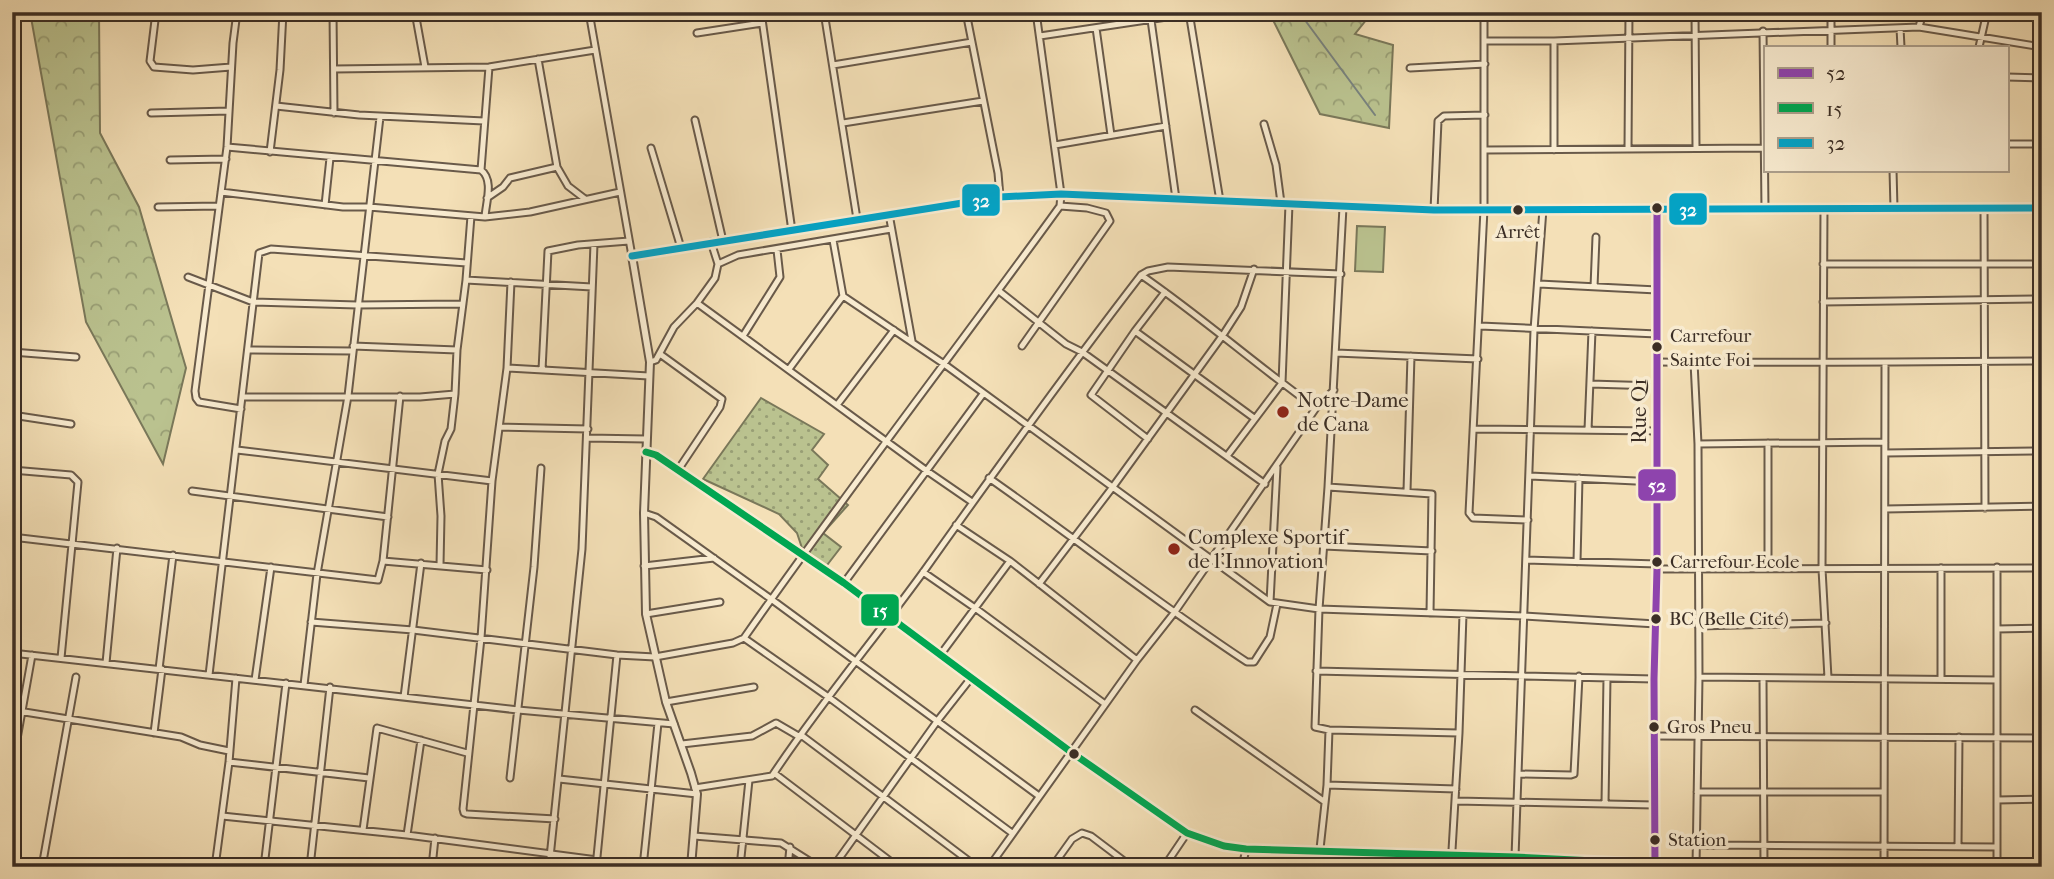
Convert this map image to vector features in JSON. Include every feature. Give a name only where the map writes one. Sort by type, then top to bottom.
[{"type":"street","points":[[156,12],[150,61],[154,67],[193,70],[231,67]]},
{"type":"street","points":[[237,12],[226,159],[196,398],[208,405],[241,408]]},
{"type":"street","points":[[271,152],[283,12]]},
{"type":"street","points":[[333,12],[334,113]]},
{"type":"street","points":[[415,12],[425,67]]},
{"type":"street","points":[[589,12],[648,341],[650,362],[644,513],[646,614],[666,702],[696,791],[691,867]]},
{"type":"street","points":[[761,12],[792,231]]},
{"type":"street","points":[[824,12],[857,219]]},
{"type":"street","points":[[967,12],[998,173],[1000,197]]},
{"type":"street","points":[[311,622],[412,630],[617,655],[655,657],[733,643],[744,638],[801,554],[888,442],[1060,206],[1055,145],[1036,12]]},
{"type":"street","points":[[1040,36],[1200,12]]},
{"type":"street","points":[[1484,12],[1486,150],[1470,516],[1528,520]]},
{"type":"street","points":[[1628,149],[1629,12]]},
{"type":"street","points":[[1695,12],[1696,148]]},
{"type":"street","points":[[1831,12],[1831,46]]},
{"type":"street","points":[[1919,27],[1923,12]]},
{"type":"street","points":[[1979,46],[1987,12]]},
{"type":"street","points":[[1189,13],[1220,201]]},
{"type":"street","points":[[1151,20],[1176,198]]},
{"type":"street","points":[[697,33],[762,23]]},
{"type":"street","points":[[1485,41],[1554,41],[1919,27],[2042,47]]},
{"type":"street","points":[[1096,28],[1111,135]]},
{"type":"street","points":[[1900,28],[1901,46]]},
{"type":"street","points":[[1486,150],[1764,148],[1763,32]]},
{"type":"street","points":[[833,65],[972,41]]},
{"type":"street","points":[[1554,41],[1554,150]]},
{"type":"street","points":[[334,69],[489,67],[594,50]]},
{"type":"street","points":[[538,59],[557,166],[568,186],[584,199]]},
{"type":"street","points":[[1410,68],[1485,64]]},
{"type":"street","points":[[481,170],[489,67]]},
{"type":"street","points":[[2008,77],[2042,78]]},
{"type":"street","points":[[843,123],[983,100]]},
{"type":"street","points":[[276,106],[380,117],[484,121]]},
{"type":"street","points":[[151,113],[229,111]]},
{"type":"street","points":[[1434,210],[1438,121],[1444,116],[1485,115]]},
{"type":"street","points":[[304,685],[317,574],[348,396],[380,117]]},
{"type":"street","points":[[695,120],[723,241]]},
{"type":"street","points":[[1264,124],[1276,165],[1281,204]]},
{"type":"street","points":[[1055,145],[1166,126]]},
{"type":"street","points":[[2008,144],[2042,144]]},
{"type":"street","points":[[227,147],[481,170],[488,180],[485,217]]},
{"type":"street","points":[[651,148],[681,248]]},
{"type":"street","points":[[325,205],[330,158]]},
{"type":"street","points":[[170,160],[226,159]]},
{"type":"street","points":[[487,198],[503,187],[510,178],[557,166]]},
{"type":"street","points":[[1764,172],[1765,209]]},
{"type":"street","points":[[1893,172],[1894,208]]},
{"type":"street","points":[[221,192],[325,205],[485,217],[530,212],[620,191]]},
{"type":"street","points":[[632,256],[1000,197],[1061,194],[1434,210],[2042,208]]},
{"type":"street","points":[[1227,456],[1282,383],[1289,204]]},
{"type":"street","points":[[158,208],[218,206]]},
{"type":"street","points":[[1022,345],[1110,221],[1106,213],[1100,210],[1060,206]]},
{"type":"street","points":[[1343,207],[1319,610],[1315,727],[1329,730],[1459,733]]},
{"type":"street","name":"Rue Q1","points":[[1655,865],[1657,208]]},
{"type":"street","points":[[1824,208],[1822,569],[1828,678]]},
{"type":"street","points":[[1984,208],[1985,508]]},
{"type":"street","points":[[1515,857],[1534,330],[1543,209]]},
{"type":"street","points":[[889,214],[912,341]]},
{"type":"street","points":[[440,565],[438,474],[445,441],[451,429],[471,216]]},
{"type":"street","points":[[718,264],[738,255],[891,229]]},
{"type":"street","points":[[1594,287],[1596,237]]},
{"type":"street","points":[[833,240],[843,296],[912,341],[1270,601],[1319,610],[1524,616],[1656,624]]},
{"type":"street","points":[[542,370],[548,251],[629,241]]},
{"type":"street","points":[[650,362],[660,355],[674,327],[697,303],[715,278],[718,264],[711,242]]},
{"type":"street","points":[[550,867],[582,549],[594,244]]},
{"type":"street","points":[[209,675],[232,497],[257,260],[263,250],[467,262]]},
{"type":"street","points":[[743,336],[780,277],[777,250]]},
{"type":"street","points":[[1823,264],[2042,264]]},
{"type":"street","points":[[559,779],[652,791],[696,791],[770,777],[827,696],[923,572],[1027,425],[1141,275],[1168,267],[1341,274]]},
{"type":"street","points":[[1039,584],[1223,335],[1241,307],[1254,269]]},
{"type":"street","points":[[1141,275],[1316,408]]},
{"type":"street","points":[[188,277],[253,302],[463,304]]},
{"type":"street","points":[[466,280],[592,286]]},
{"type":"street","points":[[510,282],[507,368],[492,481],[481,638],[467,753],[464,813],[555,819]]},
{"type":"street","points":[[1539,284],[1657,290]]},
{"type":"street","points":[[999,290],[1066,344],[1082,352],[1265,484]]},
{"type":"street","points":[[1148,439],[1091,396],[1135,331],[1166,292]]},
{"type":"street","points":[[789,369],[843,296]]},
{"type":"street","points":[[1823,302],[2042,299]]},
{"type":"street","points":[[697,303],[972,502]]},
{"type":"street","points":[[1480,326],[1657,334]]},
{"type":"street","points":[[837,405],[894,330]]},
{"type":"street","points":[[1135,331],[1254,418]]},
{"type":"street","points":[[1588,430],[1592,331]]},
{"type":"street","points":[[248,350],[457,350]]},
{"type":"street","points":[[12,352],[76,357]]},
{"type":"street","points":[[1335,353],[1478,359]]},
{"type":"street","points":[[660,355],[722,399],[720,407],[678,470]]},
{"type":"street","points":[[1407,491],[1411,356]]},
{"type":"street","points":[[1657,362],[2041,361],[2041,451],[1885,453]]},
{"type":"street","points":[[1693,362],[1698,444],[1699,677],[1696,867]]},
{"type":"street","points":[[1884,867],[1885,363]]},
{"type":"street","points":[[507,368],[649,376]]},
{"type":"street","points":[[1590,384],[1657,386]]},
{"type":"street","points":[[989,867],[1212,560],[1316,408],[1334,390]]},
{"type":"street","points":[[243,397],[455,394]]},
{"type":"street","points":[[844,583],[983,394]]},
{"type":"street","points":[[12,537],[224,561],[375,582],[380,578],[383,561],[400,396]]},
{"type":"street","points":[[12,415],[71,424]]},
{"type":"street","points":[[500,427],[588,429]]},
{"type":"street","points":[[1473,429],[1656,431]]},
{"type":"street","points":[[587,438],[646,439]]},
{"type":"street","points":[[1698,444],[1885,442]]},
{"type":"street","points":[[1768,443],[1768,569]]},
{"type":"street","points":[[237,450],[492,481]]},
{"type":"street","points":[[646,452],[656,455],[844,583],[1071,752],[1187,833],[1224,846],[1246,849],[1515,857],[1655,865]]},
{"type":"street","points":[[1270,601],[1277,467]]},
{"type":"street","points":[[510,778],[534,567],[541,468]]},
{"type":"street","points":[[12,470],[76,478],[78,482],[61,658]]},
{"type":"street","points":[[1530,476],[1657,482]]},
{"type":"street","points":[[989,478],[1174,613],[1251,663],[1270,637],[1277,604]]},
{"type":"street","points":[[1577,562],[1579,478]]},
{"type":"street","points":[[1328,487],[1432,494],[1430,613]]},
{"type":"street","points":[[192,491],[388,517]]},
{"type":"street","points":[[1885,509],[2042,506]]},
{"type":"street","points":[[644,513],[656,517],[771,599],[1039,796]]},
{"type":"street","points":[[956,525],[1010,561],[1137,660]]},
{"type":"street","points":[[1324,546],[1432,551]]},
{"type":"street","points":[[106,663],[117,548]]},
{"type":"street","points":[[154,733],[173,555]]},
{"type":"street","points":[[644,566],[713,558]]},
{"type":"street","points":[[1526,560],[1698,569],[2042,568]]},
{"type":"street","points":[[383,561],[486,570]]},
{"type":"street","points":[[941,654],[1010,561]]},
{"type":"street","points":[[404,697],[421,563]]},
{"type":"street","points":[[255,680],[271,567]]},
{"type":"street","points":[[1997,567],[1997,867]]},
{"type":"street","points":[[1941,568],[1941,679]]},
{"type":"street","points":[[923,572],[1105,704]]},
{"type":"street","points":[[646,614],[720,602]]},
{"type":"street","points":[[1451,867],[1463,614]]},
{"type":"street","points":[[1698,626],[1826,623]]},
{"type":"street","points":[[1997,629],[2042,628]]},
{"type":"street","points":[[744,638],[1012,833]]},
{"type":"street","points":[[12,653],[519,710],[674,724]]},
{"type":"street","points":[[12,767],[32,655]]},
{"type":"street","points":[[597,863],[617,655]]},
{"type":"street","points":[[1316,671],[1654,679]]},
{"type":"street","points":[[1519,774],[1574,774],[1579,676]]},
{"type":"street","points":[[42,867],[76,677]]},
{"type":"street","points":[[1699,677],[1997,680]]},
{"type":"street","points":[[215,867],[229,762],[236,678]]},
{"type":"street","points":[[833,867],[937,720],[971,678]]},
{"type":"street","points":[[1605,804],[1607,678]]},
{"type":"street","points":[[1763,678],[1764,867]]},
{"type":"street","points":[[264,867],[286,683]]},
{"type":"street","points":[[310,867],[330,687]]},
{"type":"street","points":[[666,702],[754,687]]},
{"type":"street","points":[[12,710],[181,737],[200,745],[229,751]]},
{"type":"street","points":[[1195,710],[1325,802]]},
{"type":"street","points":[[222,816],[435,838],[551,853],[597,863],[643,866],[658,723]]},
{"type":"street","points":[[682,744],[752,736],[774,724],[780,725],[801,736],[977,867]]},
{"type":"street","points":[[363,830],[377,728],[467,753]]},
{"type":"street","points":[[1318,867],[1327,785],[1329,730]]},
{"type":"street","points":[[1654,736],[2042,738]]},
{"type":"street","points":[[1958,846],[1959,737]]},
{"type":"street","points":[[407,835],[421,740]]},
{"type":"street","points":[[229,762],[369,778]]},
{"type":"street","points":[[774,773],[898,867]]},
{"type":"street","points":[[740,867],[749,780]]},
{"type":"street","points":[[1327,785],[1456,789]]},
{"type":"street","points":[[1697,792],[1884,792]]},
{"type":"street","points":[[1998,800],[2042,799]]},
{"type":"street","points":[[1456,801],[1654,805]]},
{"type":"street","points":[[1052,867],[1072,839],[1082,833],[1091,836],[1132,867]]},
{"type":"street","points":[[1164,867],[1187,833]]},
{"type":"street","points":[[694,836],[768,841],[790,847],[819,867]]},
{"type":"street","points":[[432,867],[435,838]]},
{"type":"street","points":[[1696,845],[1996,847]]},
{"type":"street","points":[[788,867],[790,847]]},
{"type":"street","points":[[1242,867],[1246,849]]},
{"type":"green space","points":[[30,12],[99,12],[100,133],[139,207],[186,368],[163,464],[86,322]]},
{"type":"green space","points":[[1269,12],[1379,12],[1367,19],[1355,34],[1393,45],[1389,128],[1320,114]]},
{"type":"green space","points":[[1357,226],[1385,227],[1383,272],[1355,271]]},
{"type":"green space","points":[[761,398],[824,434],[812,450],[828,465],[818,479],[848,505],[823,533],[841,547],[824,569],[806,560],[797,533],[779,514],[703,479]]},
{"type":"waterway","points":[[988,12],[989,19]]},
{"type":"waterway","points":[[1299,12],[1375,115]]},
{"type":"transit line","name":"32","points":[[632,256],[1000,197],[1061,194],[1434,210],[2042,208]]},
{"type":"transit line","name":"52","points":[[1655,867],[1657,208]]},
{"type":"transit line","name":"15","points":[[646,452],[656,455],[844,583],[1071,752],[1187,833],[1224,846],[1246,849],[1655,864]]},
{"type":"place","name":"Arrêt","points":[[1518,210]]},
{"type":"place","name":"Carrefour Sainte Foi","points":[[1657,347]]},
{"type":"place","name":"Notre-Dame de Cana","points":[[1283,412]]},
{"type":"place","name":"Complexe Sportif de l'Innovation","points":[[1174,549]]},
{"type":"place","name":"Carrefour Ecole","points":[[1657,562]]},
{"type":"place","name":"BC (Belle Cité)","points":[[1656,619]]},
{"type":"place","name":"Gros Pneu","points":[[1654,727]]},
{"type":"place","name":"Station","points":[[1655,840]]}]
